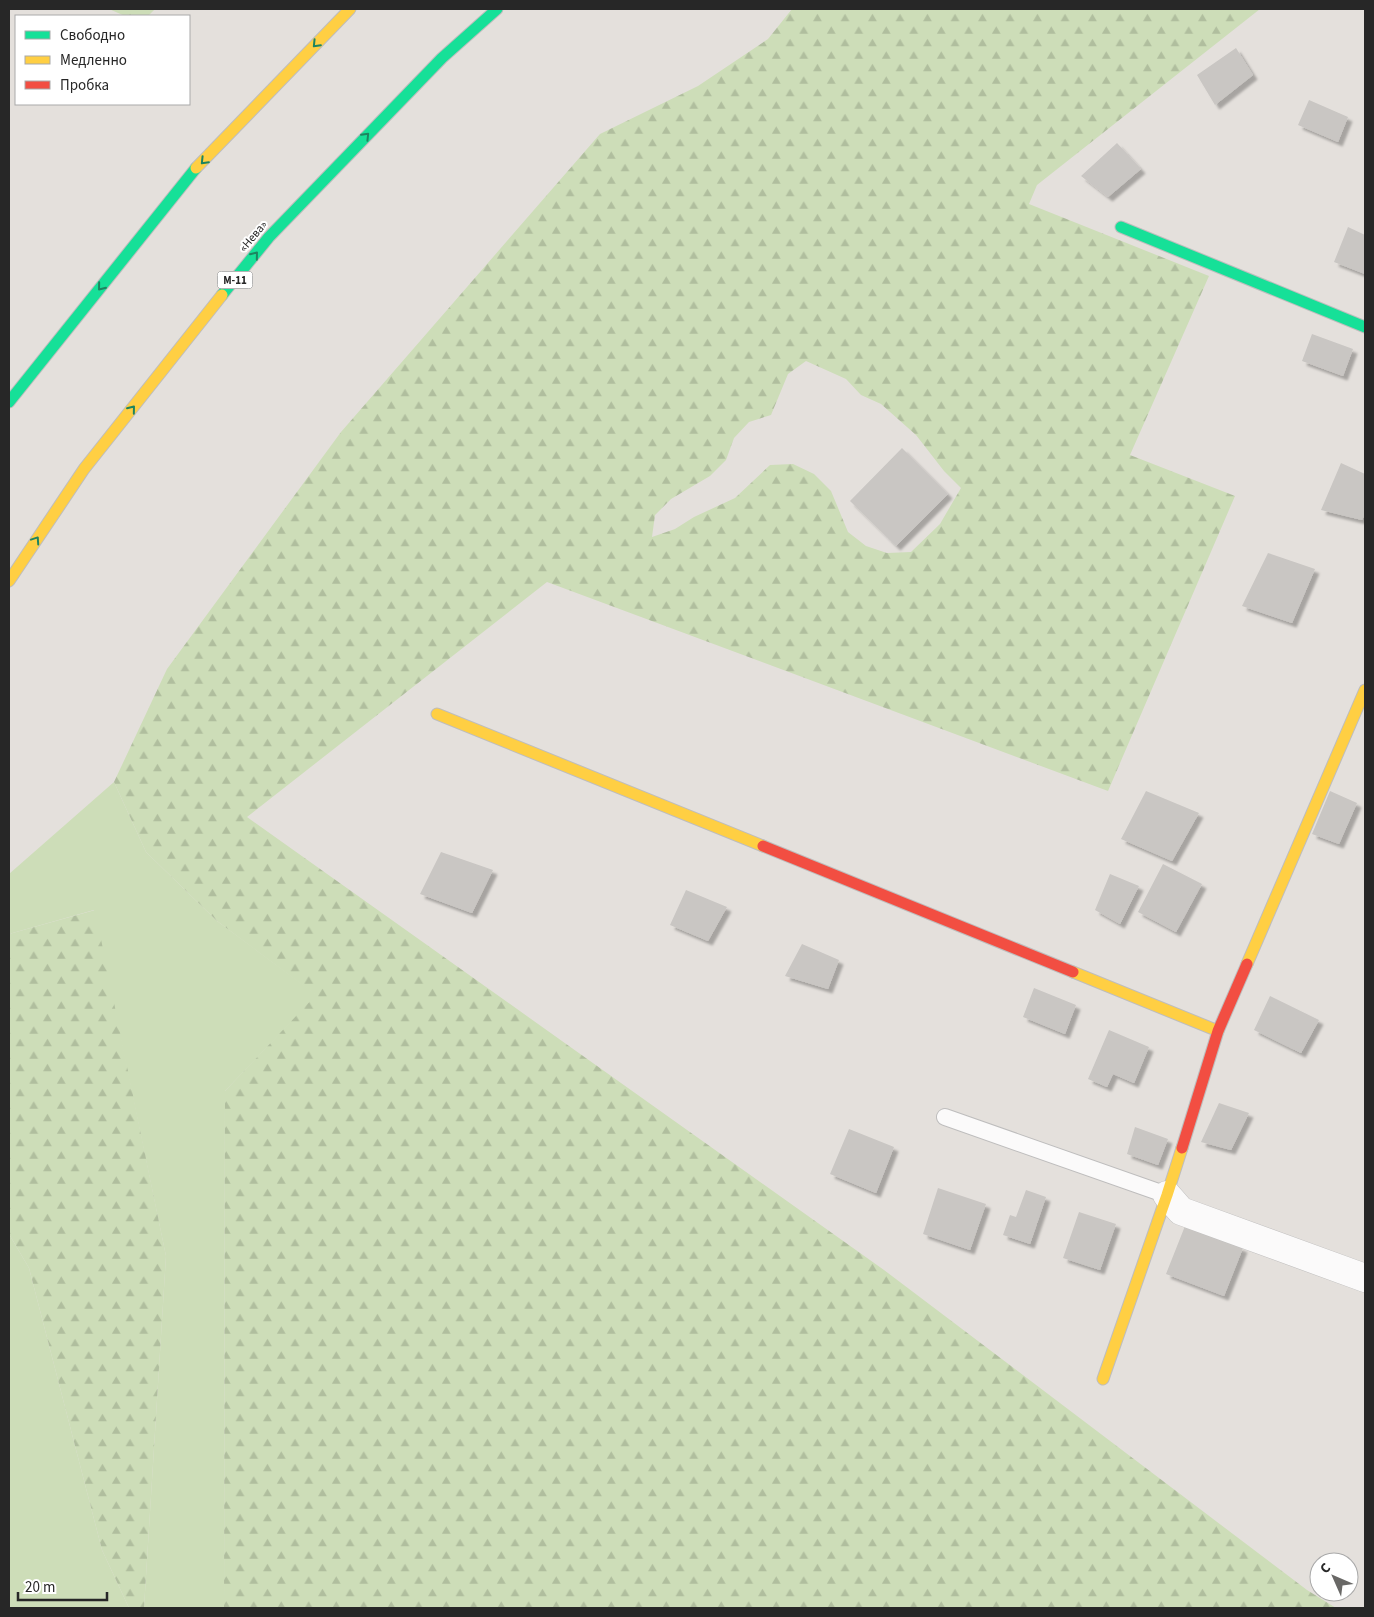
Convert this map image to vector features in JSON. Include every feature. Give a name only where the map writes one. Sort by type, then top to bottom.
[{"type":"main road","points":[[9,402],[190,174],[350,9]]},
{"type":"main road","name":"«Нева»","points":[[9,580],[84,469],[269,237],[442,58],[497,9]]},
{"type":"main road","points":[[1121,227],[1365,327]]},
{"type":"main road","points":[[1103,1379],[1167,1195],[1218,1031],[1365,690]]},
{"type":"main road","points":[[437,714],[1218,1031]]},
{"type":"street","points":[[1167,1195],[1181,1211],[1365,1278]]},
{"type":"lane","points":[[945,1117],[1167,1195]]},
{"type":"green space","points":[[109,9],[155,9],[149,15],[123,15]]},
{"type":"green space","points":[[792,9],[1260,9],[1037,185],[1029,204],[1209,276],[1130,455],[1235,496],[1108,791],[547,582],[247,817],[884,1270],[1309,1591],[1309,1602],[1326,1602],[1336,1608],[224,1608],[225,1091],[316,995],[217,921],[146,852],[114,782],[167,669],[341,432],[600,134],[698,86],[768,39]],"holes":[[[806,361],[846,379],[861,395],[881,404],[916,435],[944,471],[961,488],[940,524],[911,552],[887,553],[866,546],[848,532],[831,491],[814,474],[793,464],[770,465],[735,498],[694,517],[675,529],[652,537],[655,515],[671,499],[710,476],[726,460],[734,438],[749,422],[771,415],[788,374]]]},
{"type":"green space","points":[[114,782],[146,852],[217,921],[317,995],[225,1091],[224,1608],[144,1608],[166,1256],[94,910],[9,934],[9,874]]},
{"type":"green space","points":[[95,910],[166,1256],[144,1608],[129,1608],[102,1550],[29,1268],[9,1234],[9,934]]},
{"type":"green space","points":[[9,1234],[29,1268],[102,1550],[129,1608],[9,1608]]},
{"type":"building","points":[[1236,48],[1253,75],[1215,105],[1197,75]]},
{"type":"building","points":[[1309,100],[1348,117],[1338,142],[1298,125]]},
{"type":"building","points":[[1117,143],[1141,169],[1108,197],[1081,176]]},
{"type":"building","points":[[1348,227],[1365,235],[1365,274],[1334,262]]},
{"type":"building","points":[[1312,334],[1353,349],[1343,376],[1302,361]]},
{"type":"building","points":[[902,448],[948,494],[896,546],[850,501]]},
{"type":"building","points":[[1341,463],[1365,474],[1365,514],[1362,520],[1321,510]]},
{"type":"building","points":[[1268,553],[1315,569],[1292,623],[1242,606]]},
{"type":"building","points":[[1146,791],[1199,813],[1172,861],[1121,839]]},
{"type":"building","points":[[1330,791],[1357,803],[1339,844],[1312,834]]},
{"type":"building","points":[[441,852],[493,870],[472,913],[420,894]]},
{"type":"building","points":[[1163,864],[1202,884],[1176,932],[1138,912]]},
{"type":"building","points":[[1110,874],[1139,886],[1120,924],[1095,910]]},
{"type":"building","points":[[686,890],[727,907],[708,941],[670,925]]},
{"type":"building","points":[[802,944],[839,960],[828,989],[785,976]]},
{"type":"building","points":[[1034,988],[1076,1005],[1065,1034],[1023,1017]]},
{"type":"building","points":[[1270,996],[1319,1020],[1301,1053],[1254,1030]]},
{"type":"building","points":[[1109,1030],[1149,1047],[1134,1083],[1113,1074],[1107,1087],[1088,1079]]},
{"type":"building","points":[[1219,1103],[1249,1113],[1231,1150],[1201,1142]]},
{"type":"building","points":[[1135,1127],[1168,1139],[1158,1165],[1127,1154]]},
{"type":"building","points":[[849,1129],[894,1147],[876,1193],[830,1174]]},
{"type":"building","points":[[938,1188],[986,1204],[970,1250],[923,1234]]},
{"type":"building","points":[[1026,1190],[1046,1197],[1030,1244],[1003,1235],[1010,1215],[1016,1217]]},
{"type":"building","points":[[1079,1212],[1116,1224],[1100,1270],[1063,1258]]},
{"type":"building","points":[[1185,1226],[1243,1248],[1224,1296],[1166,1274]]},
{"type":"traffic: fast","points":[[222,295],[269,237],[442,58],[497,9]]},
{"type":"traffic: fast","points":[[9,402],[196,168]]},
{"type":"traffic: fast","points":[[1121,227],[1365,327]]},
{"type":"traffic: slow","points":[[196,168],[350,9]]},
{"type":"traffic: slow","points":[[9,581],[84,469],[222,295]]},
{"type":"traffic: slow","points":[[1247,964],[1365,690]]},
{"type":"traffic: slow","points":[[437,714],[763,846]]},
{"type":"traffic: slow","points":[[1073,972],[1218,1031]]},
{"type":"traffic: slow","points":[[1103,1379],[1182,1148]]},
{"type":"traffic: jam","points":[[763,846],[1073,972]]},
{"type":"traffic: jam","points":[[1182,1148],[1218,1031],[1247,964]]}]
